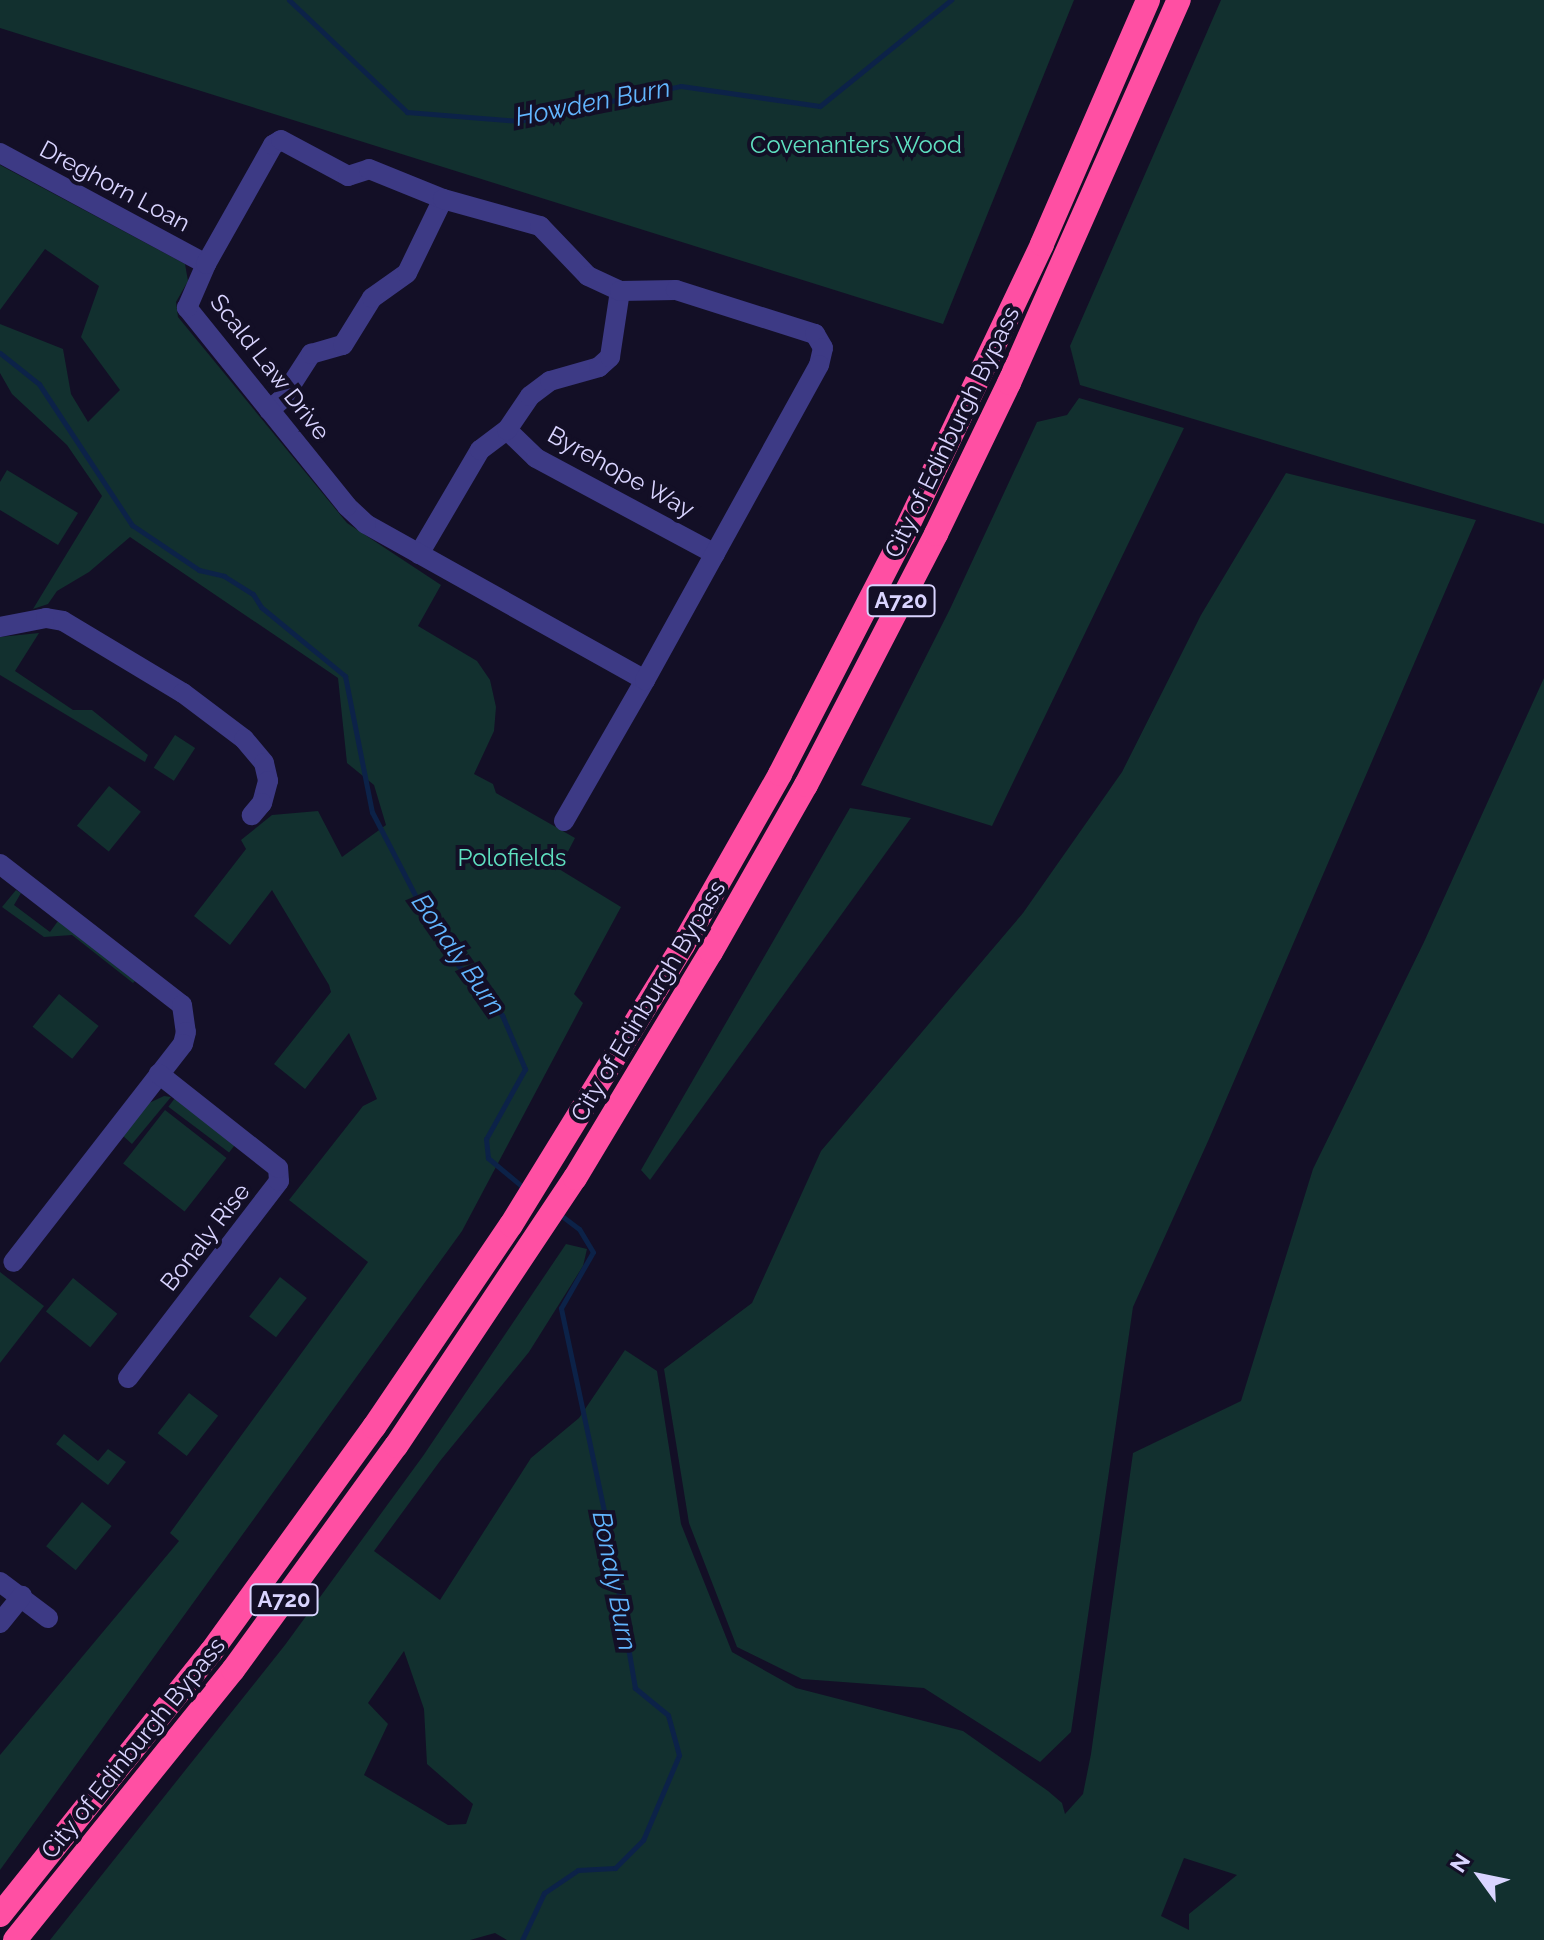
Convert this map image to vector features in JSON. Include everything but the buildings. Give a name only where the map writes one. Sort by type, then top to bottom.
[{"type":"highway","name":"City of Edinburgh Bypass","points":[[0,1915],[211,1652],[374,1427],[553,1160],[733,858],[883,576],[1042,244],[1148,0]]},
{"type":"highway","name":"City of Edinburgh Bypass","points":[[15,1940],[233,1670],[396,1446],[575,1178],[711,952],[874,657],[1009,383],[1179,0]]},
{"type":"street","name":"Scald Law Drive","points":[[564,821],[645,680],[819,365],[823,348],[815,334],[800,326],[676,290],[620,291],[588,276],[540,226],[443,199],[369,169],[348,176],[281,140],[273,145],[206,264],[187,308],[347,506],[366,524],[645,680]]},
{"type":"street","name":"Dreghorn Loan","points":[[0,153],[206,264]]},
{"type":"street","points":[[269,410],[282,399],[311,354],[343,345],[372,298],[407,273],[443,199]]},
{"type":"street","points":[[419,554],[480,450],[507,430],[530,396],[550,381],[599,367],[610,357],[620,291]]},
{"type":"street","name":"Byrehope Way","points":[[507,430],[536,458],[715,554]]},
{"type":"street","points":[[0,627],[46,618],[63,621],[183,693],[244,739],[264,763],[268,781],[262,803],[252,815]]},
{"type":"street","points":[[0,864],[182,1005],[186,1032],[183,1044],[13,1262]]},
{"type":"street","name":"Bonaly Rise","points":[[128,1378],[279,1181],[278,1168],[159,1074]]},
{"type":"street","points":[[0,1582],[48,1618]]},
{"type":"street","points":[[0,1623],[22,1596]]},
{"type":"green space","name":"Covenanters Wood","points":[[0,0],[1074,0],[943,324],[0,28]]},
{"type":"green space","points":[[1221,0],[1544,0],[1544,524],[1080,385],[1070,346]]},
{"type":"green space","name":"Polofields","points":[[0,165],[185,264],[188,281],[176,302],[178,317],[347,523],[441,585],[418,626],[477,661],[490,680],[496,707],[494,731],[474,774],[493,784],[496,793],[575,838],[559,869],[621,907],[574,994],[583,1003],[462,1231],[0,1870],[0,1755],[179,1541],[170,1533],[368,1262],[289,1200],[363,1106],[377,1099],[349,1033],[305,1089],[274,1064],[331,992],[329,985],[272,890],[230,945],[194,916],[246,849],[241,840],[272,815],[318,811],[342,857],[386,825],[374,785],[347,763],[338,678],[130,537],[89,572],[57,591],[48,604],[33,609],[102,496],[67,445],[12,394],[0,373],[0,324],[63,349],[71,394],[88,422],[120,390],[81,337],[99,286],[45,249],[0,310]]},
{"type":"green space","points":[[1079,398],[1184,428],[992,826],[861,785],[950,609],[1037,422],[1067,415]]},
{"type":"green space","points":[[7,470],[78,513],[58,545],[0,510],[0,482]]},
{"type":"green space","points":[[1286,473],[1476,520],[1209,1139],[1133,1307],[1071,1732],[1040,1762],[924,1688],[802,1679],[737,1647],[689,1523],[664,1369],[752,1303],[821,1151],[1023,913],[1122,772],[1201,615]]},
{"type":"green space","points":[[39,633],[15,671],[73,710],[92,710],[148,755],[145,762],[0,675],[0,637]]},
{"type":"green space","points":[[1544,678],[1544,1940],[507,1940],[495,1933],[470,1940],[50,1940],[285,1645],[423,1456],[566,1244],[587,1249],[583,1266],[529,1352],[440,1461],[374,1551],[440,1600],[531,1458],[579,1418],[625,1350],[657,1371],[681,1524],[732,1652],[796,1688],[963,1731],[1048,1791],[1062,1803],[1065,1814],[1083,1794],[1091,1754],[1133,1453],[1241,1401],[1313,1169],[1424,942]],"holes":[[[404,1651],[424,1709],[427,1764],[473,1804],[466,1824],[448,1825],[364,1775],[388,1724],[368,1703]],[[1184,1858],[1237,1875],[1189,1914],[1189,1930],[1161,1916]]]},
{"type":"green space","points":[[175,735],[195,748],[174,781],[154,768]]},
{"type":"green space","points":[[109,786],[141,812],[109,851],[77,826]]},
{"type":"green space","points":[[850,808],[911,818],[650,1180],[641,1170]]},
{"type":"green space","points":[[16,890],[21,893],[14,905],[50,932],[58,921],[135,981],[133,983],[72,935],[44,937],[2,907]]},
{"type":"green space","points":[[59,994],[99,1026],[72,1059],[33,1027]]},
{"type":"green space","points":[[164,1096],[171,1097],[132,1144],[122,1135],[149,1103]]},
{"type":"green space","points":[[175,1098],[236,1144],[229,1153],[168,1107]]},
{"type":"green space","points":[[165,1110],[226,1158],[185,1212],[123,1164]]},
{"type":"green space","points":[[0,1272],[44,1306],[0,1363]]},
{"type":"green space","points":[[280,1277],[307,1298],[276,1337],[249,1316]]},
{"type":"green space","points":[[73,1278],[117,1314],[90,1347],[46,1311]]},
{"type":"green space","points":[[189,1393],[218,1416],[187,1456],[158,1433]]},
{"type":"green space","points":[[64,1434],[98,1461],[108,1449],[126,1462],[108,1485],[56,1444]]},
{"type":"green space","points":[[82,1502],[112,1526],[76,1570],[46,1546]]},
{"type":"waterway","name":"Howden Burn","points":[[289,0],[407,112],[519,121],[681,86],[820,106],[951,0]]},
{"type":"waterway","name":"Bonaly Burn","points":[[0,353],[39,384],[132,525],[199,570],[224,576],[253,594],[261,607],[345,676],[372,812],[430,924],[447,936],[458,965],[502,1015],[525,1069],[486,1139],[488,1158],[524,1188]]},
{"type":"waterway","name":"Bonaly Burn","points":[[522,1940],[544,1893],[578,1870],[615,1868],[643,1840],[679,1755],[668,1715],[635,1688],[607,1525],[561,1308],[593,1252],[579,1229],[558,1213]]}]
